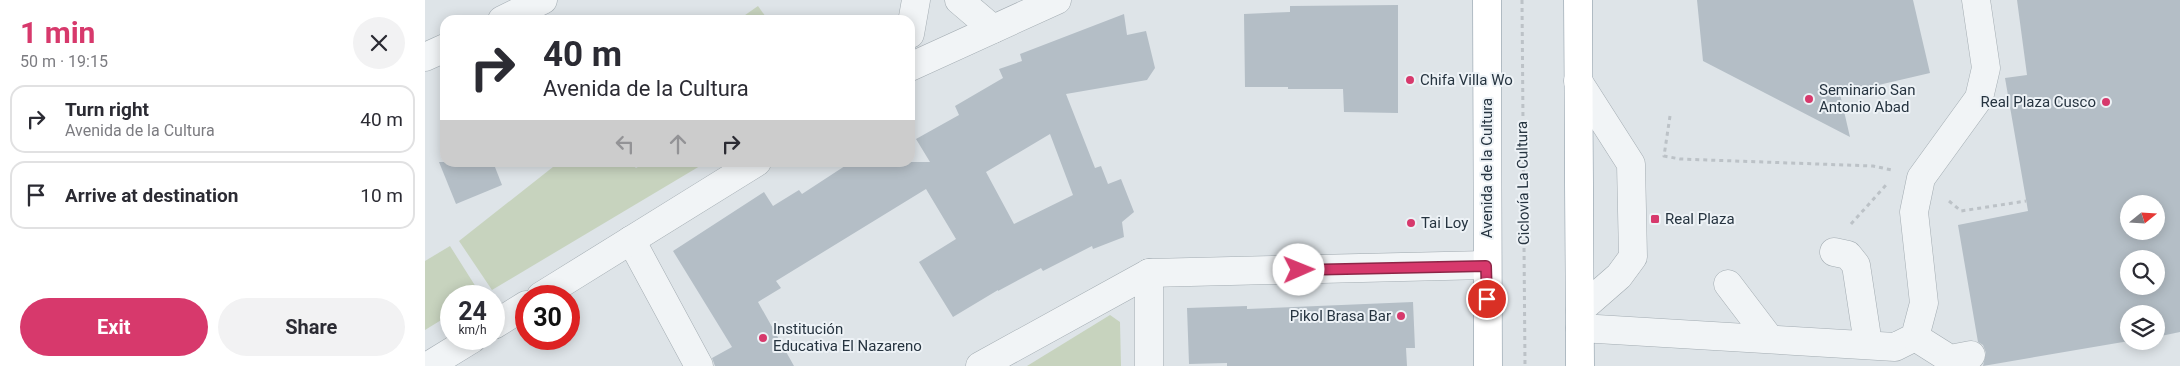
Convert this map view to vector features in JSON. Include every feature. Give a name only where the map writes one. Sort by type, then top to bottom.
[{"type":"highway","name":"Avenida de la Cultura","points":[[1487,0],[1486,266],[1488,366]]},
{"type":"highway","points":[[1578,0],[1580,366]]},
{"type":"street","points":[[512,15],[543,0]]},
{"type":"street","points":[[913,15],[916,0]]},
{"type":"street","points":[[959,0],[993,29]]},
{"type":"street","points":[[915,65],[1057,0]]},
{"type":"street","points":[[1915,337],[1924,303],[1909,175],[1979,98],[1986,68],[1976,0]]},
{"type":"street","points":[[425,58],[440,50]]},
{"type":"street","points":[[1578,81],[1631,164],[1633,257],[1619,276],[1580,319]]},
{"type":"street","points":[[559,285],[749,167]]},
{"type":"street","points":[[631,240],[699,366]]},
{"type":"street","points":[[1841,253],[1856,265],[1868,344]]},
{"type":"street","points":[[980,366],[1149,273],[1486,266]]},
{"type":"street","points":[[1149,273],[1149,366]]},
{"type":"street","points":[[1728,284],[1769,338]]},
{"type":"street","points":[[1580,319],[1769,338],[1895,346],[1915,337]]},
{"type":"street","points":[[1915,337],[1950,359],[1971,355]]},
{"type":"street","points":[[428,366],[454,350]]},
{"type":"path","name":"Ciclovía La Cultura","points":[[1522,0],[1525,366]]},
{"type":"path","points":[[1670,116],[1664,156],[1680,159],[1873,166],[1909,175],[1961,211],[2026,201]]},
{"type":"path","points":[[1841,253],[1850,225],[1909,175]]},
{"type":"green space","points":[[758,6],[764,15],[745,15]]},
{"type":"green space","points":[[553,167],[698,167],[500,285],[489,285],[459,241]]},
{"type":"green space","points":[[450,246],[475,285],[440,285],[440,321],[425,330],[425,261]]},
{"type":"green space","points":[[1110,315],[1120,322],[1121,366],[1027,366]]},
{"type":"building","name":"Seminario San Antonio Abad","points":[[1697,0],[1913,0],[1930,73],[1840,94],[1850,137],[1703,61]]},
{"type":"building","points":[[2017,0],[2180,0],[2180,332],[2165,335],[2165,305],[2120,305],[2120,343],[1983,366],[1986,353],[1983,345],[1978,342],[1958,225],[2028,211],[2005,78],[2027,75]]},
{"type":"building","points":[[1398,5],[1398,113],[1344,112],[1343,89],[1245,87],[1244,14],[1290,12],[1290,6]]},
{"type":"building","points":[[1124,14],[1127,35],[1146,31],[1155,68],[1147,80],[1066,94],[1095,168],[1101,166],[1108,184],[1121,179],[1134,212],[1122,222],[1124,237],[1093,249],[1092,246],[1043,271],[1041,268],[998,290],[953,317],[919,262],[956,239],[926,189],[776,281],[781,288],[758,302],[794,366],[715,366],[712,358],[732,347],[673,251],[764,192],[773,206],[799,190],[802,194],[843,167],[915,167],[915,162],[930,162],[916,139],[959,115],[955,106],[1003,78],[999,69],[1022,61],[1020,54]],"holes":[[[1050,134],[1073,195],[1014,224],[986,172]]]},
{"type":"building","points":[[441,167],[495,167],[502,185],[456,204]]},
{"type":"building","points":[[1413,302],[1415,348],[1406,348],[1407,366],[1227,366],[1227,363],[1189,364],[1187,308],[1247,306],[1247,309]]},
{"type":"place","name":"Chifa Villa Wo","points":[[1410,80]]},
{"type":"place","name":"Seminario San Antonio Abad","points":[[1809,99]]},
{"type":"place","name":"Real Plaza Cusco","points":[[2106,102]]},
{"type":"place","name":"Real Plaza","points":[[1655,219]]},
{"type":"place","name":"Tai Loy","points":[[1411,223]]},
{"type":"place","name":"Pikol Brasa Bar","points":[[1401,316]]},
{"type":"place","name":"Institución Educativa El Nazareno","points":[[763,338]]},
{"type":"route","points":[[1299,270],[1486,266],[1487,299]]}]
